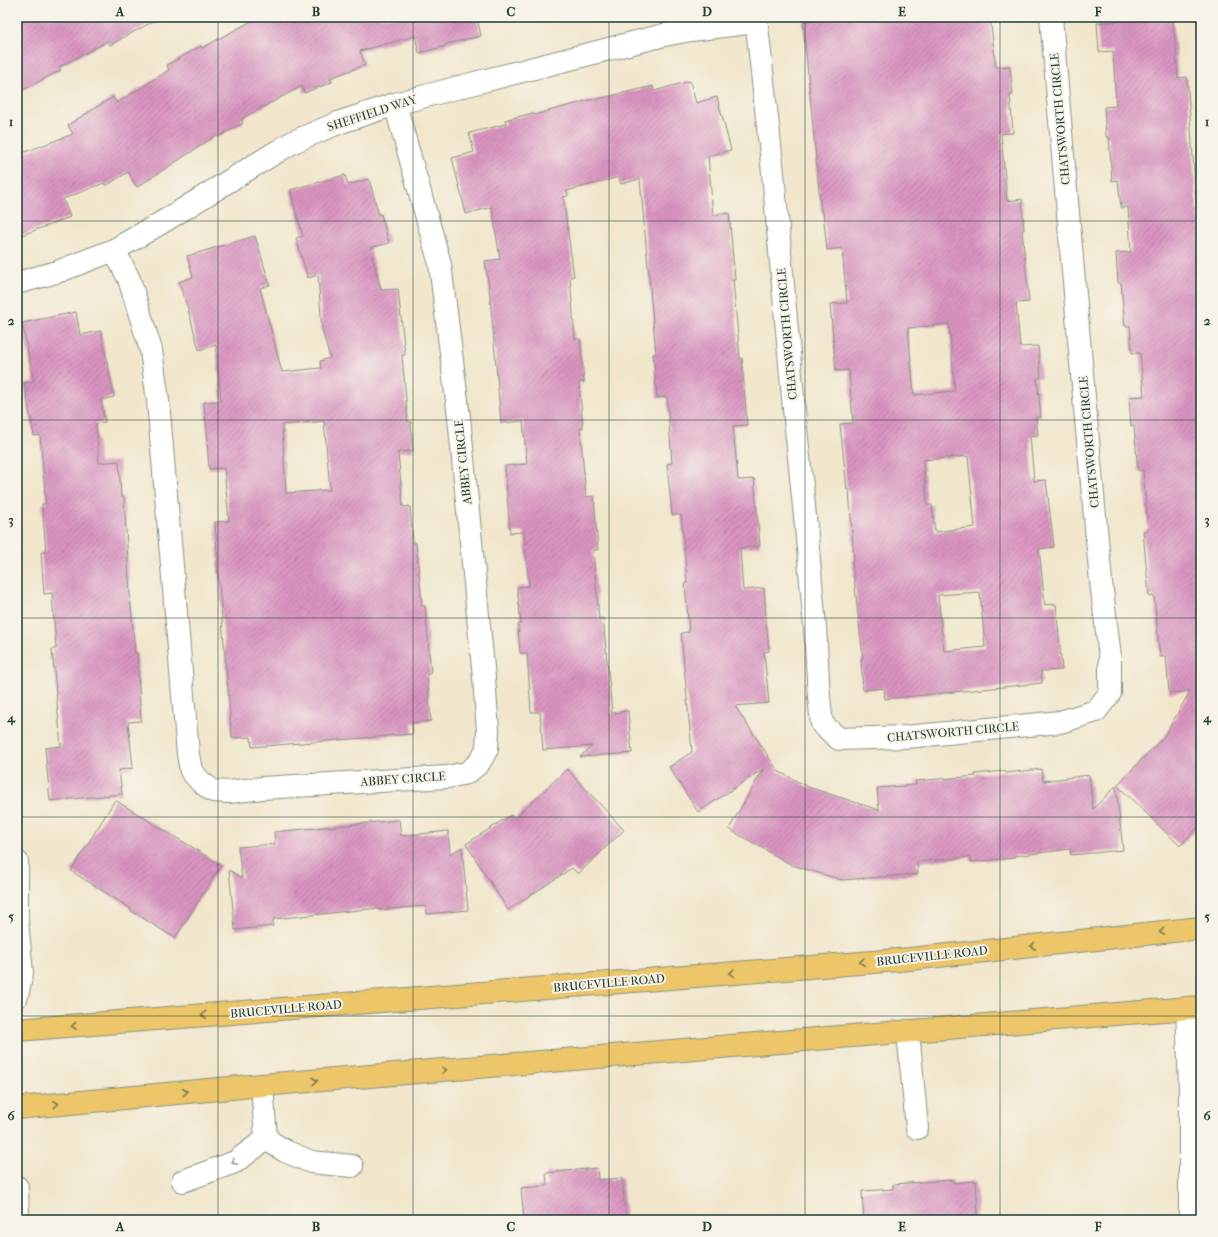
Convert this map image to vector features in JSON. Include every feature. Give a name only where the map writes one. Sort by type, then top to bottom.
[{"type":"main road","name":"BRUCEVILLE ROAD","points":[[17,1030],[910,959],[1201,928]]},
{"type":"main road","points":[[17,1108],[262,1085],[1194,1007]]},
{"type":"street","name":"CHATSWORTH CIRCLE","points":[[756,20],[773,173],[815,627],[822,724],[839,739],[906,737],[1060,722],[1096,711],[1110,693],[1110,657],[1084,398],[1051,17]]},
{"type":"street","name":"SHEFFIELD WAY","points":[[17,282],[57,272],[114,250],[293,142],[338,122],[395,104],[664,35],[756,20]]},
{"type":"street","name":"ABBEY CIRCLE","points":[[114,250],[129,279],[151,350],[158,401],[188,754],[192,771],[201,782],[213,791],[229,792],[262,788],[446,777],[467,773],[479,764],[487,749],[488,731],[459,417],[440,264],[395,104]]},
{"type":"street","points":[[17,862],[17,915]]},
{"type":"street","points":[[17,921],[22,973],[17,996]]},
{"type":"street","points":[[1190,1220],[1190,1088],[1194,1007]]},
{"type":"street","points":[[908,1031],[917,1128]]},
{"type":"street","points":[[262,1085],[266,1139]]},
{"type":"street","points":[[266,1139],[285,1152],[311,1162],[352,1166]]},
{"type":"street","points":[[183,1181],[236,1162],[266,1139]]},
{"type":"street","points":[[17,1187],[18,1220]]},
{"type":"building","points":[[17,17],[161,17],[110,45],[108,41],[59,67],[61,70],[23,90],[17,78]]},
{"type":"building","points":[[259,17],[477,17],[481,36],[446,44],[446,46],[419,53],[415,36],[360,51],[365,65],[330,78],[332,82],[304,93],[302,86],[241,119],[243,123],[218,137],[217,135],[137,187],[128,172],[106,186],[104,183],[63,199],[70,217],[17,237],[17,155],[73,134],[68,125],[113,97],[117,103],[169,70],[167,65]]},
{"type":"building","points":[[850,17],[990,17],[996,67],[1010,66],[1013,95],[1010,95],[1013,133],[1001,134],[1007,201],[1022,199],[1024,230],[1022,230],[1029,302],[1016,303],[1020,347],[1038,346],[1041,378],[1037,378],[1041,417],[1036,417],[1038,435],[1030,436],[1034,481],[1046,480],[1054,547],[1039,549],[1045,605],[1056,604],[1062,670],[1041,671],[1042,683],[885,699],[884,688],[863,690],[861,659],[863,659],[852,560],[854,560],[849,490],[847,490],[840,424],[853,423],[849,370],[836,371],[830,304],[847,303],[842,248],[827,250],[823,212],[821,212],[803,21]],"holes":[[[949,324],[955,391],[914,395],[908,328]],[[968,456],[975,527],[935,532],[932,505],[927,505],[923,460]],[[980,592],[985,647],[944,651],[938,595]]]},
{"type":"building","points":[[1173,17],[1178,78],[1187,77],[1197,211],[1199,211],[1201,234],[1201,824],[1180,846],[1117,785],[1164,737],[1190,691],[1169,693],[1166,656],[1160,657],[1154,596],[1149,597],[1143,531],[1148,530],[1143,470],[1138,471],[1134,426],[1131,426],[1129,397],[1144,396],[1140,353],[1132,353],[1130,326],[1125,326],[1121,283],[1118,283],[1116,253],[1131,252],[1128,207],[1121,208],[1118,180],[1112,181],[1109,137],[1106,137],[1104,107],[1116,106],[1113,51],[1099,52],[1097,23]]},
{"type":"building","points":[[690,81],[696,103],[717,97],[731,150],[708,156],[713,215],[729,213],[735,280],[733,280],[740,358],[742,358],[747,425],[733,426],[738,480],[754,479],[760,546],[740,548],[743,590],[764,588],[769,651],[764,652],[769,703],[735,706],[778,771],[808,787],[879,810],[877,788],[916,785],[915,781],[976,776],[975,774],[1005,771],[1006,773],[1041,769],[1043,781],[1089,775],[1093,809],[1116,786],[1123,850],[1071,855],[1070,849],[1014,856],[1014,858],[971,862],[970,857],[917,862],[918,874],[842,880],[792,865],[729,829],[763,769],[698,812],[669,767],[692,752],[681,633],[689,632],[685,583],[687,583],[681,515],[672,515],[667,464],[672,463],[667,397],[657,398],[653,354],[656,354],[640,179],[621,184],[619,177],[567,191],[568,196],[563,197],[574,276],[570,277],[575,339],[580,339],[584,382],[579,382],[583,428],[580,428],[586,497],[594,496],[598,550],[593,550],[599,619],[603,618],[612,713],[628,711],[632,753],[580,757],[592,746],[543,750],[540,712],[531,712],[527,653],[520,653],[518,625],[521,624],[517,587],[529,586],[524,532],[510,533],[505,466],[527,464],[523,421],[501,423],[490,296],[485,261],[500,259],[492,207],[466,214],[452,158],[474,152],[469,133],[506,124],[505,120],[533,113],[534,115],[594,99],[653,86],[654,91]]},
{"type":"building","points":[[345,175],[348,185],[369,179],[389,243],[370,248],[381,290],[398,289],[405,355],[402,355],[408,422],[411,422],[413,451],[398,452],[403,507],[410,506],[413,543],[416,543],[422,606],[425,606],[431,674],[427,674],[431,721],[412,723],[413,734],[252,747],[251,737],[232,738],[215,522],[229,521],[224,468],[209,469],[204,402],[221,401],[216,345],[199,350],[179,282],[193,277],[187,256],[255,236],[270,285],[260,288],[282,372],[321,368],[320,361],[330,358],[322,330],[318,275],[308,278],[296,238],[303,236],[290,190]],"holes":[[[324,421],[330,490],[286,493],[282,425]]]},
{"type":"building","points":[[76,312],[80,335],[101,331],[114,397],[101,400],[105,422],[96,424],[99,463],[119,461],[121,497],[124,497],[130,595],[135,653],[137,653],[141,721],[128,722],[133,768],[119,770],[122,794],[50,801],[45,748],[61,746],[52,649],[56,649],[52,593],[44,594],[41,552],[46,552],[42,504],[46,504],[40,435],[34,436],[24,383],[34,382],[22,323]]},
{"type":"building","points":[[567,769],[624,830],[578,874],[572,868],[508,910],[466,844],[511,815],[514,819]]},
{"type":"building","points":[[115,800],[221,865],[175,938],[71,871]]},
{"type":"building","points":[[399,820],[401,836],[448,831],[450,854],[462,847],[468,910],[427,914],[426,906],[378,910],[378,908],[273,919],[273,926],[235,930],[229,870],[242,878],[238,847],[275,844],[274,832]]},
{"type":"building","points":[[597,1168],[598,1180],[622,1178],[626,1220],[524,1220],[521,1188],[547,1186],[546,1173]]},
{"type":"building","points":[[953,1180],[953,1183],[976,1181],[978,1213],[976,1213],[976,1220],[864,1220],[862,1191],[893,1189],[893,1184]]}]
